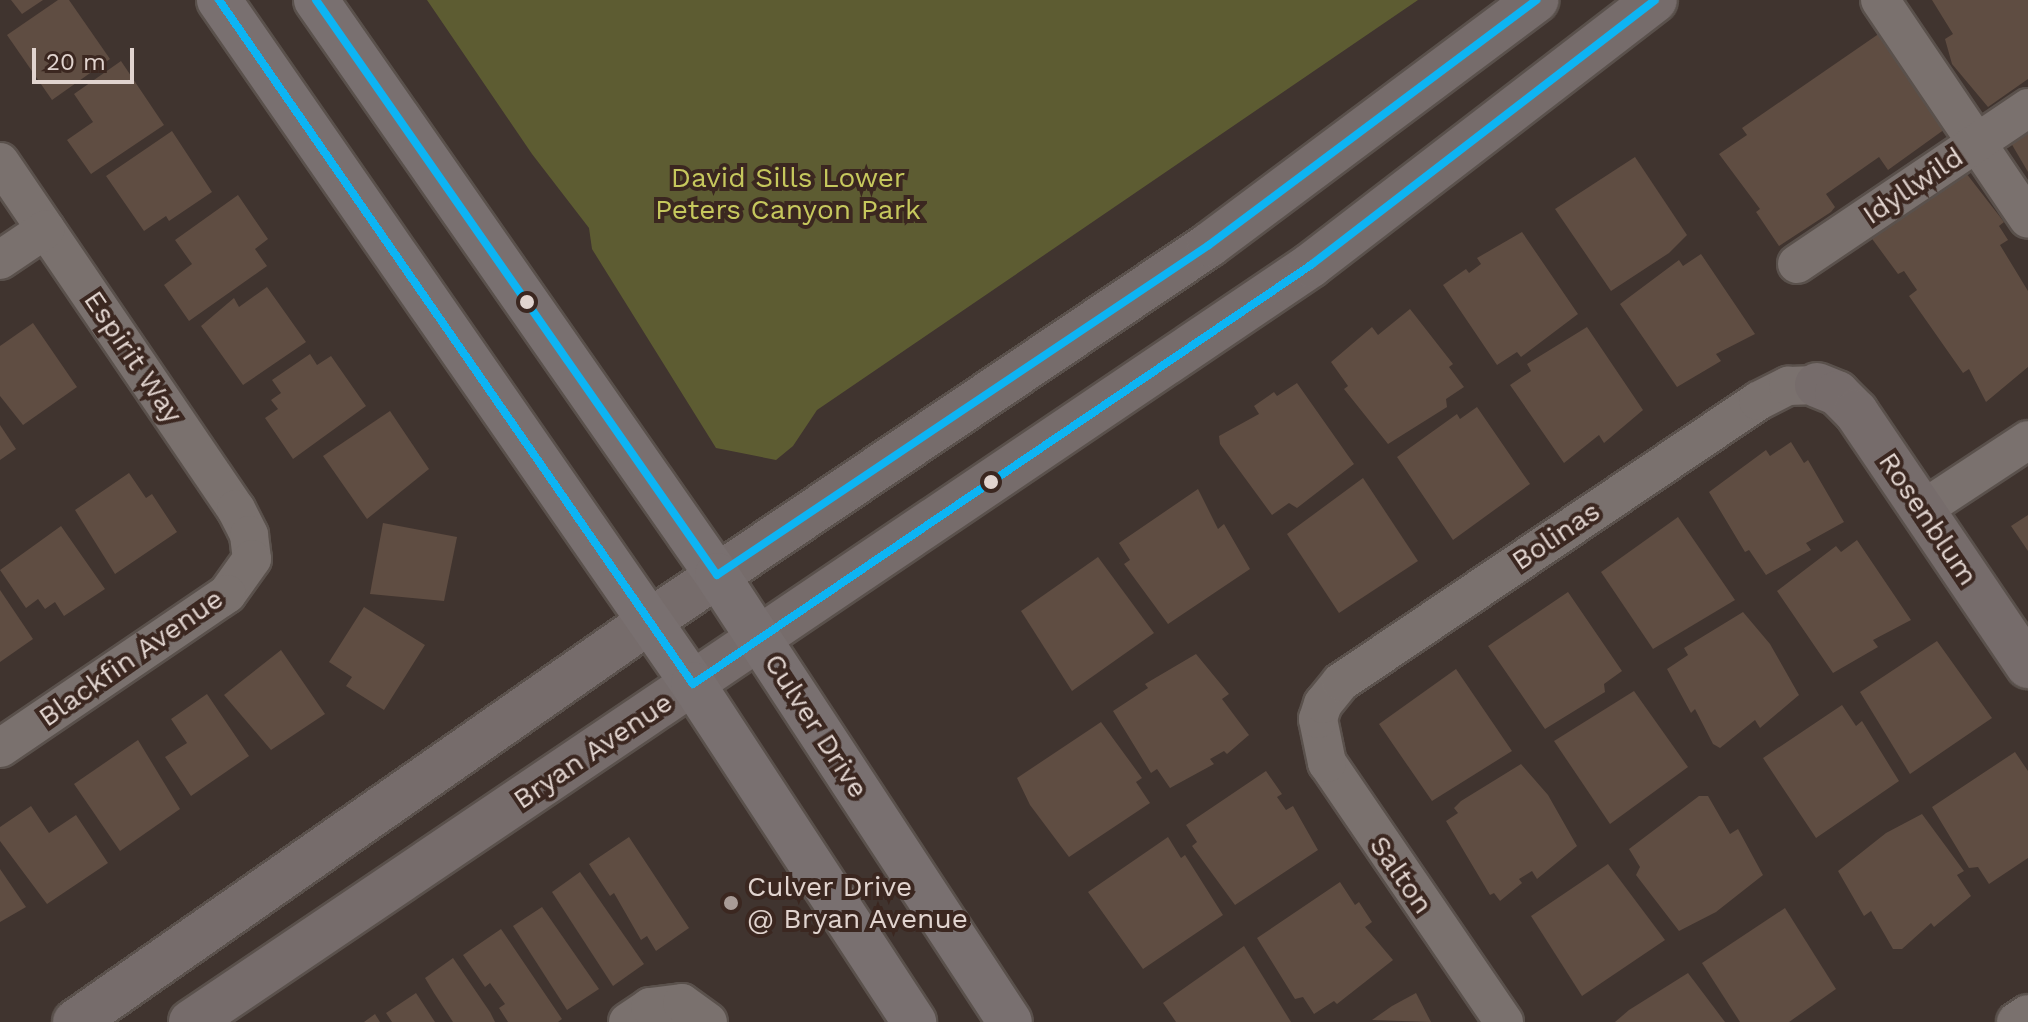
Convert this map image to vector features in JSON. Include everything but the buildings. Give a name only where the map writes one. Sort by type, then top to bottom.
[{"type":"main road","points":[[219,0],[693,684],[914,1022]]},
{"type":"main road","name":"Culver Drive","points":[[316,0],[717,575],[1010,1022]]},
{"type":"main road","points":[[75,1022],[717,575],[1209,245],[1536,0]]},
{"type":"main road","name":"Bryan Avenue","points":[[191,1022],[1311,265],[1655,0]]},
{"type":"main road","name":"Rosenblum","points":[[1817,385],[1837,393],[1856,412],[2028,666]]},
{"type":"street","points":[[1880,0],[2028,219]]},
{"type":"street","name":"Idyllwild","points":[[1797,264],[2028,108]]},
{"type":"street","name":"Espirit Way","points":[[0,162],[236,509],[252,559]]},
{"type":"street","points":[[0,260],[46,229]]},
{"type":"street","name":"Bolinas","points":[[1318,719],[1341,682],[1682,452],[1788,386],[1817,385]]},
{"type":"street","points":[[1922,510],[2028,440]]},
{"type":"street","name":"Blackfin Avenue","points":[[0,748],[227,594],[252,559]]},
{"type":"street","name":"Salton","points":[[1318,719],[1327,763],[1504,1022]]},
{"type":"street","points":[[628,1022],[650,1007],[682,1003],[708,1022]]},
{"type":"street","points":[[2016,1022],[2028,1014]]},
{"type":"green space","name":"David Sills Lower Peters Canyon Park","points":[[427,0],[1418,0],[817,410],[793,446],[776,460],[716,448],[592,249],[589,228],[532,154]]},
{"type":"transit line","points":[[219,0],[693,684],[1311,265],[1655,0]]},
{"type":"transit line","points":[[316,0],[717,575],[1209,245],[1536,0]]},
{"type":"place","name":"Culver Drive @ Bryan Avenue","points":[[731,903]]}]
